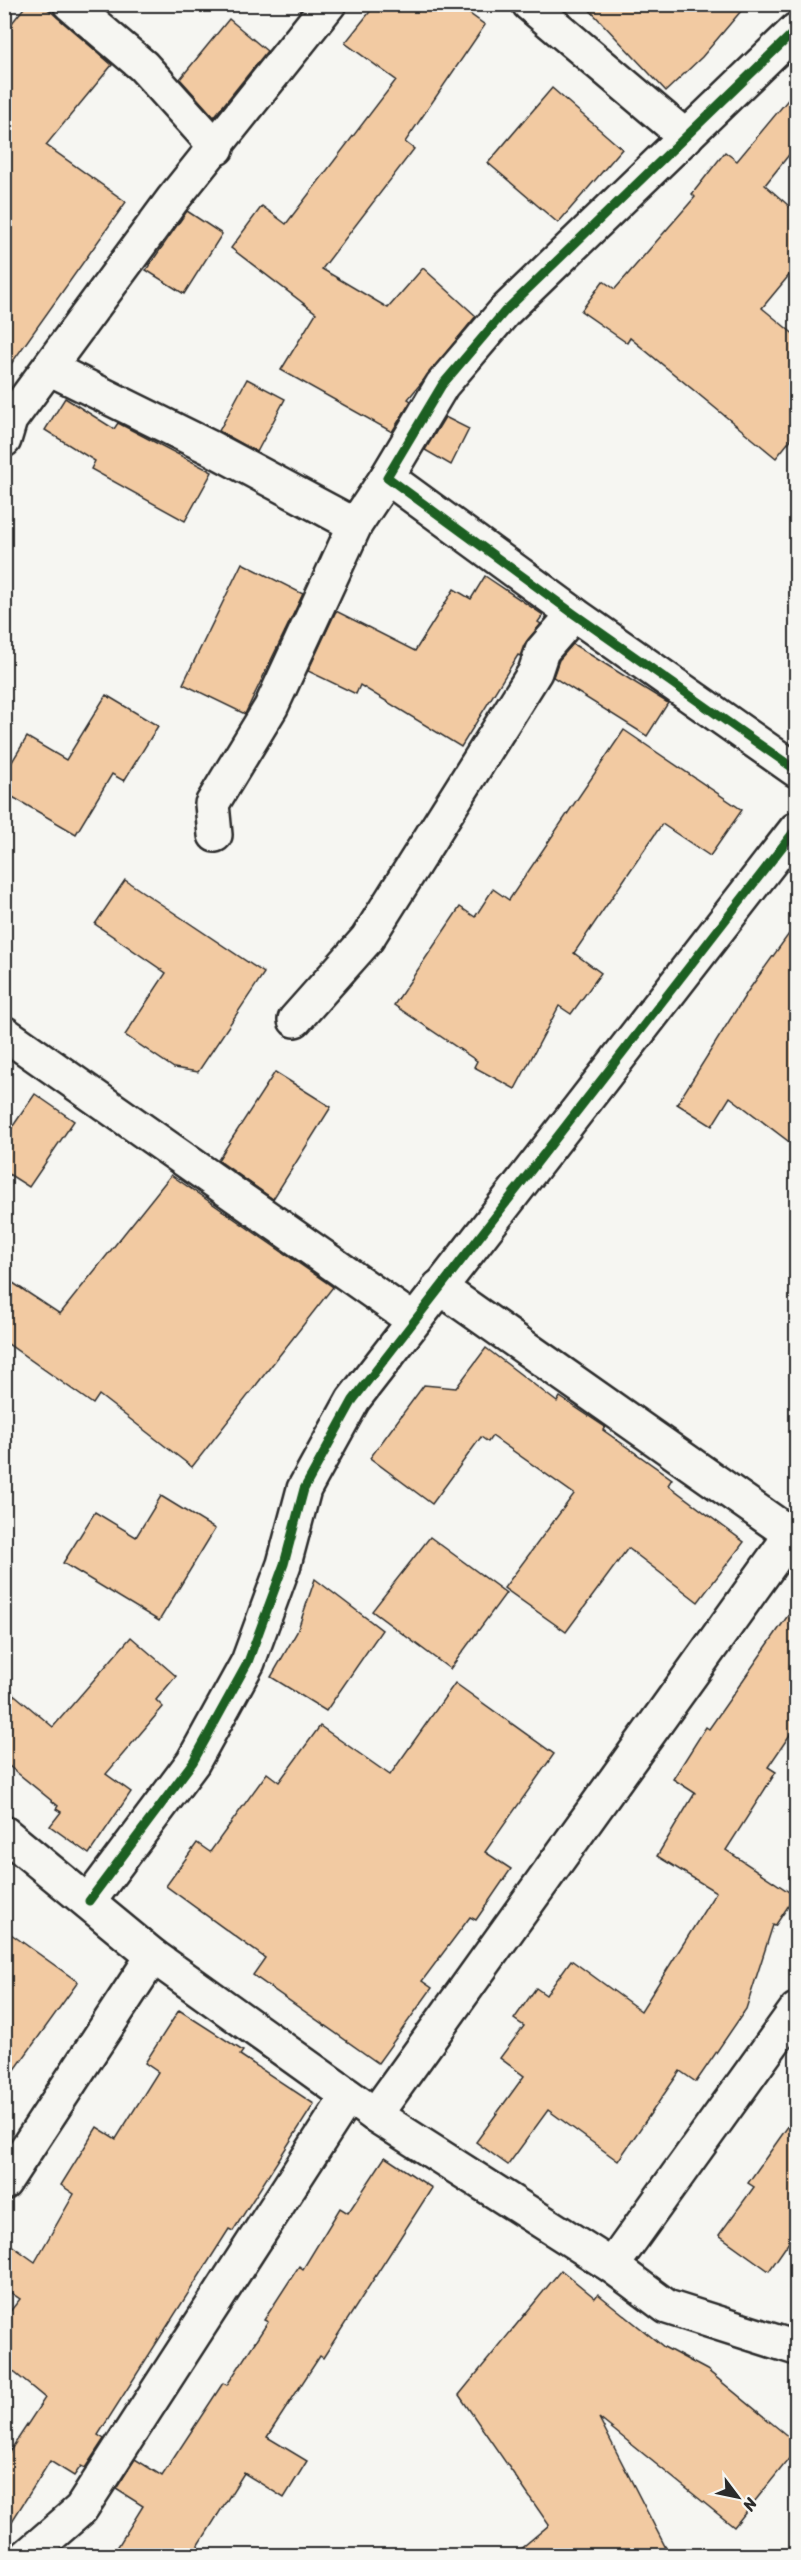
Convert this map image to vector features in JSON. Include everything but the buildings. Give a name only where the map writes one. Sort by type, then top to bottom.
[{"type":"street","points":[[70,4],[143,66],[217,148]]},
{"type":"street","points":[[4,440],[10,420],[173,199],[217,148],[329,4]]},
{"type":"street","points":[[529,4],[686,137]]},
{"type":"street","points":[[215,835],[212,804],[271,707],[355,525],[387,477],[442,385],[498,319],[796,30]]},
{"type":"street","points":[[49,368],[211,448],[355,525]]},
{"type":"street","points":[[387,477],[574,614],[796,770]]},
{"type":"street","points":[[295,1020],[367,939],[535,672],[542,651],[574,614]]},
{"type":"street","points":[[89,1901],[194,1762],[248,1662],[284,1564],[304,1489],[353,1400],[796,829]]},
{"type":"street","points":[[4,1033],[413,1320]]},
{"type":"street","points":[[375,2115],[795,1533],[439,1287]]},
{"type":"street","points":[[4,1833],[153,1956],[348,2096],[612,2266],[667,2307],[796,2348]]},
{"type":"street","points":[[4,2183],[153,1956]]},
{"type":"street","points":[[612,2266],[796,2010]]},
{"type":"street","points":[[27,2556],[81,2509],[348,2096]]},
{"type":"cycle path","points":[[796,30],[505,311],[442,385],[387,477],[574,614],[796,770]]},
{"type":"cycle path","points":[[89,1901],[193,1762],[248,1662],[284,1564],[304,1489],[353,1400],[796,829]]}]
